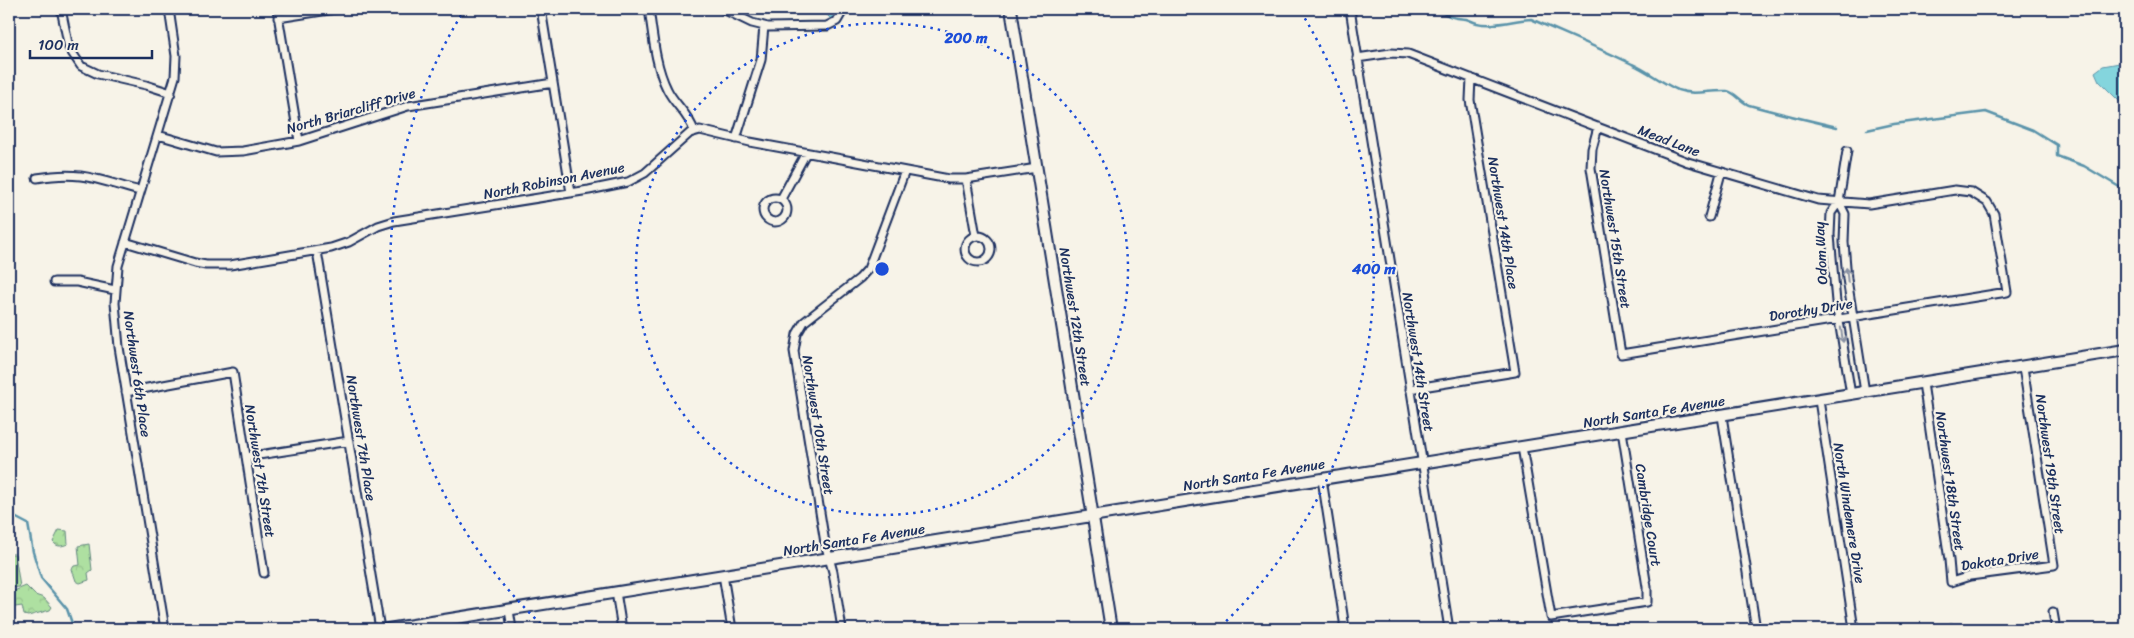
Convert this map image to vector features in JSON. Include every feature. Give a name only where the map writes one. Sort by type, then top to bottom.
[{"type":"main road","name":"Northwest 12th Street","points":[[1010,9],[1111,629]]},
{"type":"main road","name":"North Santa Fe Avenue","points":[[388,629],[2125,350]]},
{"type":"street","points":[[61,9],[69,48],[81,66],[98,74],[171,93]]},
{"type":"street","name":"Northwest 6th Place","points":[[165,629],[116,326],[115,290],[118,266],[171,93],[177,66],[169,9]]},
{"type":"street","points":[[277,9],[299,141]]},
{"type":"street","points":[[278,18],[336,9]]},
{"type":"street","points":[[541,9],[571,193]]},
{"type":"street","points":[[649,9],[662,79],[671,98],[692,122],[694,131],[705,131],[806,153],[949,179],[966,179],[1037,168]]},
{"type":"street","points":[[723,9],[752,23],[764,26],[827,26],[836,21],[844,9]]},
{"type":"street","name":"Northwest 14th Street","points":[[1350,9],[1449,629]]},
{"type":"street","points":[[736,139],[761,60],[764,26]]},
{"type":"street","name":"Mead Lane","points":[[1357,58],[1400,53],[1471,78],[1688,162],[1818,200],[1869,204],[1955,190],[1971,192],[1981,197],[1992,208],[1996,221],[2007,292]]},
{"type":"street","name":"Northwest 14th Place","points":[[1410,389],[1515,372],[1470,100],[1471,78]]},
{"type":"street","name":"North Briarcliff Drive","points":[[158,135],[222,153],[299,141],[408,106],[553,83]]},
{"type":"street","name":"Northwest 15th Street","points":[[1598,127],[1592,149],[1591,168],[1621,354]]},
{"type":"street","name":"North Robinson Avenue","points":[[125,242],[206,265],[230,265],[317,251],[349,242],[378,226],[394,222],[614,186],[646,173],[694,131]]},
{"type":"street","name":"Odom Way","points":[[1846,151],[1839,202],[1831,213],[1830,235],[1831,258],[1851,395]]},
{"type":"street","points":[[781,199],[806,153]]},
{"type":"street","name":"Northwest 10th Street","points":[[842,629],[794,351],[795,340],[804,322],[860,278],[868,269],[905,171]]},
{"type":"street","points":[[1708,217],[1721,172]]},
{"type":"street","points":[[37,178],[60,174],[90,176],[140,191]]},
{"type":"street","points":[[966,179],[976,236]]},
{"type":"street","name":"Odom Way","points":[[1839,202],[1845,214],[1845,258],[1865,392]]},
{"type":"street","name":"Northwest 7th Place","points":[[317,251],[380,629]]},
{"type":"street","points":[[54,282],[77,282],[115,290]]},
{"type":"street","name":"Dorothy Drive","points":[[1621,354],[2007,292]]},
{"type":"street","name":"Northwest 19th Street","points":[[2023,367],[2054,565]]},
{"type":"street","name":"Northwest 7th Street","points":[[126,392],[233,372],[264,573]]},
{"type":"street","name":"Northwest 18th Street","points":[[1923,383],[1949,560],[1950,582]]},
{"type":"street","name":"North Windemere Drive","points":[[1819,400],[1854,629]]},
{"type":"street","points":[[1722,416],[1756,629]]},
{"type":"street","name":"Cambridge Court","points":[[1522,447],[1550,617],[1647,602],[1647,588],[1622,431]]},
{"type":"street","points":[[246,457],[349,441]]},
{"type":"street","points":[[1322,479],[1344,629]]},
{"type":"street","name":"Dakota Drive","points":[[1950,582],[1970,576],[2054,565]]},
{"type":"street","points":[[724,575],[732,629]]},
{"type":"street","points":[[616,592],[622,629]]},
{"type":"street","points":[[509,610],[512,629]]},
{"type":"street","points":[[2053,612],[2056,629]]},
{"type":"green space","points":[[59,530],[67,531],[68,544],[58,546],[53,542]]},
{"type":"green space","points":[[89,544],[92,570],[88,573],[89,580],[80,583],[76,581],[72,569],[74,566],[80,565],[78,546]]},
{"type":"green space","points":[[9,554],[15,554],[20,587],[9,588]]},
{"type":"green space","points":[[26,586],[35,595],[44,598],[52,607],[50,610],[28,616],[24,615],[22,606],[9,608],[9,593]]},
{"type":"water","points":[[814,9],[833,9],[837,11],[831,19],[826,14]]},
{"type":"water","points":[[2125,62],[2125,107],[2099,81],[2095,72],[2103,66]]},
{"type":"waterway","points":[[1437,9],[1450,16],[1484,24],[1531,19],[1638,67],[1678,90],[1696,93],[1727,91],[1733,93],[1749,105],[1837,127]]},
{"type":"waterway","points":[[1867,130],[1894,124],[1986,112],[2033,130],[2057,145],[2057,156],[2084,166],[2121,188],[2125,194]]},
{"type":"waterway","points":[[9,514],[28,524],[33,552],[41,578],[67,609],[74,629]]}]
